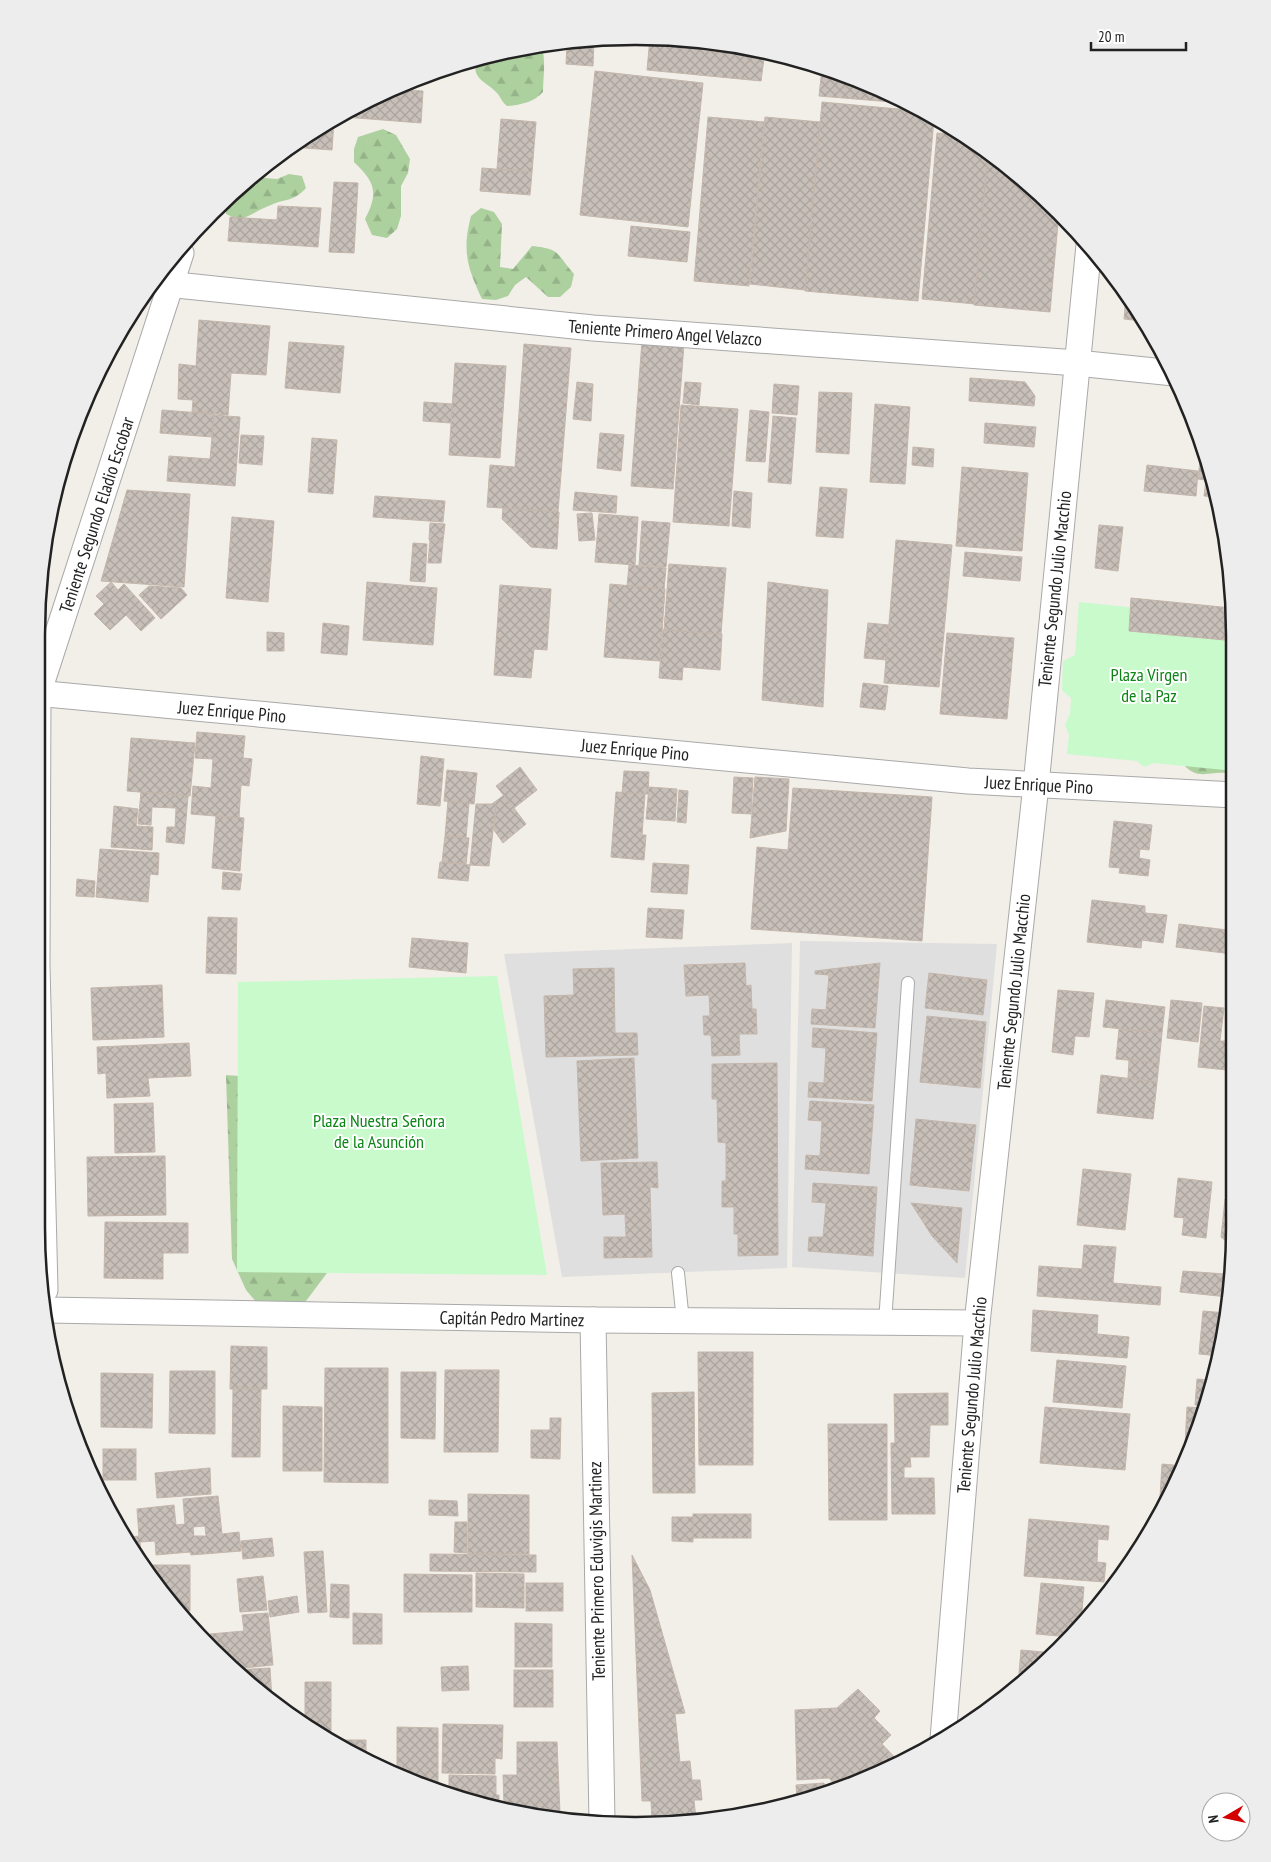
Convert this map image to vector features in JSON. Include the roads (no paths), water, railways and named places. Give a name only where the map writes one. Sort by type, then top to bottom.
[{"type":"street","name":"Teniente Segundo Julio Macchio","points":[[945,1729],[977,1323],[1036,785],[1088,257]]},
{"type":"street","name":"Teniente Primero Angel Velazco","points":[[165,283],[593,328],[1077,363],[1164,372]]},
{"type":"street","name":"Teniente Segundo Eladio Escobar","points":[[45,668],[165,283]]},
{"type":"street","name":"Juez Enrique Pino","points":[[45,695],[968,781],[1226,795]]},
{"type":"street","name":"Capitán Pedro Martinez","points":[[51,1310],[593,1320],[977,1323]]},
{"type":"street","name":"Teniente Primero Eduvigis Martinez","points":[[593,1320],[602,1816]]},
{"type":"lane","points":[[885,1322],[908,983]]},
{"type":"lane","points":[[678,1273],[683,1321]]},
{"type":"park label","name":"Plaza Virgen de la Paz","points":[[1149,685]]},
{"type":"park label","name":"Plaza Nuestra Señora de la Asunción","points":[[379,1131]]}]
